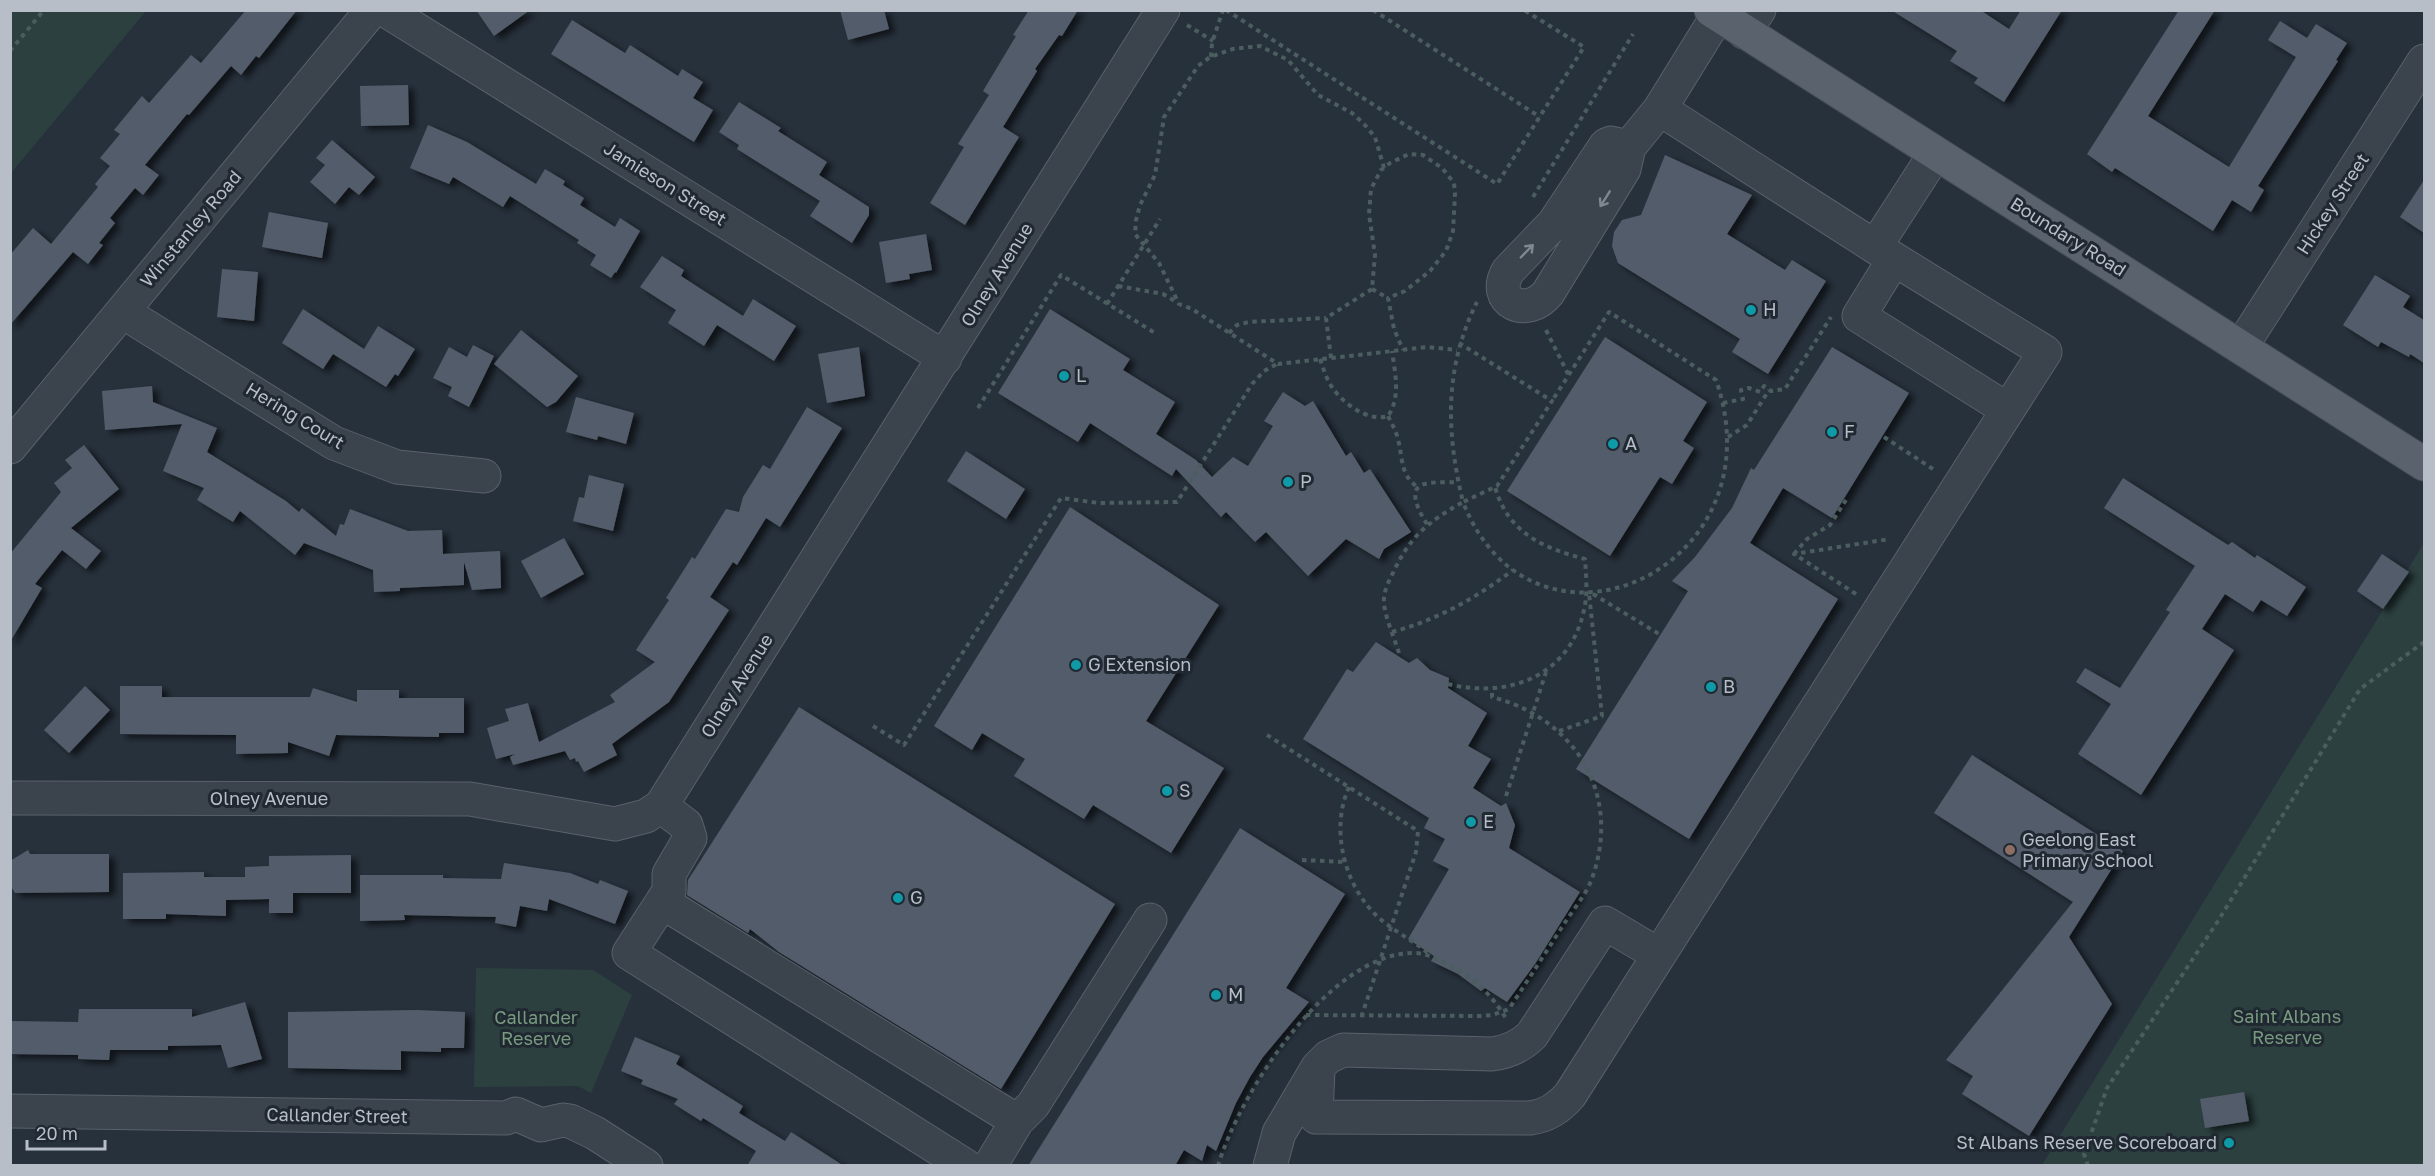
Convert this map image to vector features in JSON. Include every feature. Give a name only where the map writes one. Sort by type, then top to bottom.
[{"type":"main road","name":"Boundary Road","points":[[1733,17],[1935,153],[2424,464]]},
{"type":"street","name":"Winstanley Road","points":[[10,447],[372,10]]},
{"type":"street","name":"Jamieson Street","points":[[385,10],[945,358]]},
{"type":"street","name":"Olney Avenue","points":[[10,798],[470,800],[615,824],[646,816],[661,806],[945,358],[1174,17]]},
{"type":"street","points":[[1629,147],[1611,143],[1606,145],[1554,223],[1508,271],[1503,284],[1507,297],[1518,306],[1533,305],[1542,300],[1551,290],[1622,174],[1629,147],[1733,17]]},
{"type":"street","name":"Hickey Street","points":[[2241,346],[2424,61]]},
{"type":"street","points":[[1318,1067],[1316,1117],[1530,1118],[1543,1115],[1558,1107],[1570,1095],[2045,352],[1660,109]]},
{"type":"street","points":[[1935,153],[1885,253],[1858,316],[2008,410]]},
{"type":"street","name":"Hering Court","points":[[123,312],[334,443],[397,467],[484,477]]},
{"type":"street","points":[[661,806],[686,825],[690,838],[669,874],[669,891],[630,953],[966,1166]]},
{"type":"street","points":[[662,902],[1017,1121]]},
{"type":"street","points":[[990,1166],[1017,1121],[1033,1105],[1150,920]]},
{"type":"street","points":[[1270,1166],[1279,1133],[1318,1067],[1328,1057],[1343,1050],[1492,1054],[1516,1047],[1528,1040],[1536,1030],[1605,922],[1659,955]]},
{"type":"street","name":"Callander Street","points":[[10,1112],[506,1118],[514,1113],[541,1125],[561,1120],[570,1121],[595,1133],[646,1166]]},
{"type":"path","points":[[10,51],[44,10]]},
{"type":"path","points":[[1211,57],[1213,41],[1225,10],[1497,184],[1584,47],[1524,10]]},
{"type":"path","points":[[1373,10],[1539,117]]},
{"type":"path","points":[[1174,17],[1213,41]]},
{"type":"path","points":[[1528,205],[1633,34]]},
{"type":"path","points":[[1179,304],[1159,263],[1135,234],[1136,220],[1140,205],[1155,175],[1164,117],[1198,66],[1211,57],[1233,49],[1254,46],[1266,48],[1288,60],[1318,95],[1352,113],[1364,124],[1375,137],[1384,168]]},
{"type":"path","points":[[1409,154],[1423,154],[1450,177],[1455,194],[1453,231],[1446,251],[1430,271],[1412,287],[1395,296],[1388,298],[1372,289],[1375,245],[1369,214],[1369,198],[1373,184],[1384,168],[1409,154]]},
{"type":"path","points":[[1107,304],[1160,219]]},
{"type":"path","points":[[978,408],[1061,275],[1155,333]]},
{"type":"path","points":[[1118,286],[1163,294],[1278,364]]},
{"type":"path","points":[[1228,333],[1237,325],[1249,321],[1326,318],[1372,289]]},
{"type":"path","points":[[1399,653],[1384,606],[1384,595],[1402,554],[1427,524],[1463,502],[1495,487],[1609,312],[1716,380],[1723,403],[1728,437],[1727,465],[1721,491],[1712,512],[1693,540],[1677,556],[1652,573],[1630,583],[1589,593],[1570,592],[1548,586],[1514,569],[1480,537],[1463,502],[1451,445],[1450,423],[1457,350],[1480,295]]},
{"type":"path","points":[[1388,298],[1395,329],[1403,350]]},
{"type":"path","points":[[1533,305],[1569,375]]},
{"type":"path","points":[[1723,403],[1743,399],[1741,390],[1749,388],[1760,392],[1764,386],[1769,390],[1785,388],[1835,310]]},
{"type":"path","points":[[1326,318],[1331,358]]},
{"type":"path","points":[[1459,343],[1552,401]]},
{"type":"path","points":[[873,726],[904,745],[1061,498],[1099,503],[1177,502],[1252,384],[1264,371],[1278,364],[1428,347],[1457,350]]},
{"type":"path","points":[[1392,351],[1396,396],[1388,416],[1397,437],[1404,474],[1419,488]]},
{"type":"path","points":[[1320,359],[1329,383],[1341,399],[1372,418],[1388,416]]},
{"type":"path","points":[[1728,437],[1747,425],[1769,390]]},
{"type":"path","points":[[1884,437],[1959,486]]},
{"type":"path","points":[[1427,524],[1416,502],[1419,488],[1426,484],[1458,482]]},
{"type":"path","points":[[1495,487],[1505,511],[1530,538],[1545,547],[1585,559],[1602,716],[1559,731]]},
{"type":"path","points":[[1794,554],[1807,539],[1830,525],[1846,500]]},
{"type":"path","points":[[1794,554],[1895,538]]},
{"type":"path","points":[[1794,554],[1880,609]]},
{"type":"path","points":[[1392,632],[1441,615],[1478,595],[1514,569]]},
{"type":"path","points":[[1589,593],[1659,634]]},
{"type":"path","points":[[1448,684],[1492,690],[1521,684],[1537,676],[1548,668],[1572,640],[1589,593]]},
{"type":"path","points":[[2088,1166],[2084,1154],[2107,1088],[2218,921],[2360,689],[2424,642]]},
{"type":"path","points":[[1506,796],[1548,668]]},
{"type":"path","points":[[1306,1015],[1492,1016],[1509,1009],[1588,888],[1599,849],[1601,814],[1593,782],[1579,755],[1559,731],[1533,712],[1492,697],[1492,690]]},
{"type":"path","points":[[1267,735],[1418,831],[1416,852],[1362,1015]]},
{"type":"path","points":[[1349,787],[1343,803],[1340,824],[1346,862],[1351,877],[1364,901],[1391,927],[1432,957]]},
{"type":"path","points":[[1302,860],[1346,862]]},
{"type":"green space","points":[[10,11],[146,11],[11,173]]},
{"type":"green space","name":"Saint Albans Reserve","points":[[2424,543],[2424,1165],[2042,1165]]},
{"type":"green space","name":"Callander Reserve","points":[[476,968],[593,970],[632,995],[591,1093],[578,1086],[474,1087]]},
{"type":"building","points":[[246,10],[297,10],[259,58],[256,56],[241,75],[231,66],[145,165],[159,175],[143,195],[135,188],[110,218],[115,223],[99,243],[103,245],[88,264],[73,252],[10,325],[10,255],[33,228],[51,244],[98,187],[95,184],[110,166],[100,158],[120,134],[114,130],[142,96],[149,103],[191,55],[201,63]]},
{"type":"building","points":[[476,10],[530,10],[494,36]]},
{"type":"building","points":[[840,10],[884,10],[889,29],[848,40]]},
{"type":"building","points":[[1029,10],[1078,10],[1062,36],[1059,35],[1035,69],[1037,71],[1003,127],[1019,137],[965,225],[930,203],[964,147],[958,144],[989,95],[983,91]]},
{"type":"building","points":[[1891,10],[1980,10],[2009,29],[2021,10],[2062,10],[2004,102],[1974,83],[1978,78],[1950,61],[1957,51]]},
{"type":"building","points":[[2179,10],[2215,10],[2148,116],[2229,167],[2296,57],[2268,40],[2280,21],[2307,38],[2316,24],[2347,43],[2336,60],[2338,61],[2258,186],[2264,190],[2251,212],[2232,200],[2213,231],[2115,168],[2112,172],[2087,154]]},
{"type":"building","points":[[572,20],[625,53],[630,45],[678,76],[682,69],[703,82],[693,98],[713,110],[694,142],[551,54]]},
{"type":"building","points":[[408,85],[409,125],[361,126],[360,86]]},
{"type":"building","points":[[739,102],[781,128],[778,131],[827,162],[819,175],[869,207],[869,215],[852,243],[810,216],[820,201],[737,149],[739,145],[719,132]]},
{"type":"building","points":[[428,125],[467,142],[536,184],[545,169],[565,181],[563,185],[584,198],[580,205],[615,227],[620,218],[640,231],[616,273],[611,278],[590,265],[596,255],[577,243],[579,240],[510,196],[503,207],[453,177],[449,184],[410,168]]},
{"type":"building","points":[[332,140],[375,177],[359,195],[349,187],[335,204],[310,182],[325,165],[316,158]]},
{"type":"building","name":"H","points":[[1665,155],[1752,195],[1727,234],[1785,270],[1792,260],[1826,281],[1768,374],[1732,352],[1740,339],[1618,263],[1612,246],[1614,232],[1622,220],[1641,215]]},
{"type":"building","points":[[2424,180],[2424,233],[2400,217]]},
{"type":"building","points":[[269,212],[328,223],[322,258],[262,247]]},
{"type":"building","points":[[926,234],[932,270],[909,274],[910,279],[886,283],[879,242]]},
{"type":"building","points":[[662,256],[684,270],[681,276],[743,316],[753,299],[796,326],[774,361],[717,325],[704,346],[668,323],[676,310],[640,287]]},
{"type":"building","points":[[222,269],[258,272],[254,321],[217,317]]},
{"type":"building","points":[[2375,275],[2410,296],[2403,307],[2424,320],[2424,363],[2410,354],[2409,357],[2381,342],[2378,347],[2343,325]]},
{"type":"building","points":[[303,309],[364,349],[378,326],[415,349],[398,376],[395,374],[386,387],[333,354],[323,369],[282,343]]},
{"type":"building","points":[[1050,309],[1130,359],[1123,370],[1175,402],[1156,434],[1196,460],[1212,477],[1233,457],[1248,466],[1273,426],[1264,421],[1283,392],[1305,406],[1313,401],[1346,456],[1351,452],[1364,473],[1370,469],[1411,532],[1384,549],[1379,559],[1346,539],[1308,576],[1266,532],[1255,542],[1226,512],[1221,517],[1176,469],[1172,476],[1090,423],[1078,442],[998,393]]},
{"type":"building","points":[[521,330],[578,376],[556,402],[547,407],[494,364]]},
{"type":"building","name":"A","points":[[1605,337],[1707,402],[1683,441],[1694,448],[1672,484],[1660,477],[1610,556],[1507,491]]},
{"type":"building","points":[[473,345],[494,356],[469,407],[448,396],[452,387],[433,378],[449,347],[467,357]]},
{"type":"building","points":[[859,347],[865,396],[827,403],[818,354]]},
{"type":"building","name":"B","points":[[1832,347],[1909,393],[1832,518],[1783,488],[1750,543],[1838,599],[1689,839],[1576,769],[1688,591],[1672,581],[1695,557],[1732,508],[1751,468],[1754,470]]},
{"type":"building","points":[[152,386],[153,402],[217,428],[207,452],[286,501],[299,512],[302,508],[336,536],[340,524],[344,525],[350,509],[408,531],[442,530],[443,554],[500,551],[501,588],[472,590],[464,562],[464,585],[400,588],[400,591],[374,592],[373,570],[304,543],[295,555],[240,511],[233,522],[197,500],[204,488],[163,471],[182,424],[105,430],[102,391]]},
{"type":"building","points":[[576,397],[634,413],[626,444],[598,436],[597,440],[566,432]]},
{"type":"building","points":[[807,407],[842,428],[780,527],[766,518],[737,565],[733,562],[710,597],[729,610],[669,702],[612,744],[617,755],[584,772],[578,761],[576,762],[575,758],[570,760],[565,751],[513,765],[510,757],[515,754],[496,759],[487,728],[509,721],[505,709],[528,703],[539,742],[615,702],[610,695],[655,662],[636,650],[669,600],[666,598],[692,557],[695,559],[726,509],[739,512],[743,497],[763,465],[770,469]]},
{"type":"building","points":[[84,445],[119,489],[71,528],[101,551],[86,569],[62,550],[35,584],[42,588],[10,642],[10,554],[61,492],[54,483],[72,468],[65,460]]},
{"type":"building","points":[[966,451],[1025,489],[1006,519],[947,481]]},
{"type":"building","points":[[589,475],[624,484],[613,531],[573,521],[579,497],[584,498]]},
{"type":"building","points":[[2123,478],[2228,545],[2232,542],[2255,558],[2257,555],[2306,587],[2287,616],[2261,600],[2253,612],[2225,594],[2202,629],[2234,650],[2141,795],[2078,754],[2111,704],[2076,682],[2085,668],[2120,688],[2170,612],[2166,610],[2195,566],[2104,508]]},
{"type":"building","name":"G Extension","points":[[1070,507],[1219,605],[1146,721],[1224,768],[1171,853],[1093,805],[1084,819],[1014,776],[1025,759],[982,733],[972,750],[934,726]]},
{"type":"building","points":[[564,538],[584,574],[541,598],[521,561]]},
{"type":"building","points":[[2382,554],[2409,572],[2383,609],[2357,591]]},
{"type":"building","name":"E","points":[[1376,642],[1409,663],[1417,658],[1430,670],[1449,678],[1448,688],[1487,713],[1468,746],[1491,759],[1473,788],[1501,806],[1506,803],[1515,825],[1509,848],[1580,892],[1535,964],[1507,1002],[1485,988],[1481,991],[1458,974],[1431,961],[1434,956],[1408,939],[1449,869],[1433,861],[1445,839],[1424,828],[1429,818],[1303,739],[1347,669],[1353,672]]},
{"type":"building","points":[[85,686],[110,710],[69,753],[44,730]]},
{"type":"building","points":[[120,686],[162,686],[162,697],[310,697],[313,688],[357,702],[357,690],[399,690],[399,698],[464,698],[464,733],[439,733],[439,737],[336,735],[329,756],[288,742],[288,753],[236,754],[236,735],[120,734]]},
{"type":"building","name":"G","points":[[799,707],[1115,904],[1001,1089],[779,952],[750,929],[748,933],[687,895],[688,880]]},
{"type":"building","points":[[1972,755],[2123,851],[2069,937],[2112,1004],[2029,1136],[1962,1094],[1973,1076],[1946,1060],[2073,902],[1934,813]]},
{"type":"building","name":"M","points":[[1240,828],[1345,894],[1286,988],[1309,1002],[1263,1057],[1250,1077],[1236,1103],[1216,1151],[1207,1145],[1202,1161],[1184,1150],[1175,1166],[1028,1166]]},
{"type":"building","points":[[28,850],[30,854],[109,854],[109,892],[15,893],[10,885],[10,861]]},
{"type":"building","points":[[351,855],[351,893],[293,893],[293,913],[269,913],[269,899],[226,900],[226,916],[166,914],[166,919],[123,919],[123,873],[204,872],[204,877],[245,877],[245,867],[269,866],[269,856]]},
{"type":"building","points":[[504,863],[570,873],[598,884],[600,880],[628,891],[615,924],[549,899],[547,911],[520,906],[516,927],[495,923],[496,917],[404,915],[405,920],[360,921],[360,875],[443,875],[443,878],[501,879]]},
{"type":"building","points":[[245,1002],[262,1059],[228,1068],[221,1045],[168,1046],[168,1050],[110,1050],[109,1060],[78,1059],[78,1055],[10,1054],[10,1021],[78,1022],[79,1009],[192,1009],[192,1017]]},
{"type":"building","points":[[417,1010],[465,1012],[464,1048],[441,1048],[441,1052],[401,1051],[401,1070],[288,1068],[288,1012]]},
{"type":"building","points":[[635,1037],[680,1056],[676,1064],[743,1106],[739,1113],[785,1141],[791,1132],[844,1166],[747,1166],[756,1151],[703,1118],[701,1121],[674,1104],[678,1099],[641,1084],[643,1080],[621,1071]]},
{"type":"building","points":[[2244,1092],[2249,1121],[2205,1128],[2200,1099]]},
{"type":"place","name":"H","points":[[1751,310]]},
{"type":"place","name":"L","points":[[1064,376]]},
{"type":"place","name":"F","points":[[1832,432]]},
{"type":"place","name":"A","points":[[1613,444]]},
{"type":"place","name":"P","points":[[1288,482]]},
{"type":"place","name":"G Extension","points":[[1076,665]]},
{"type":"place","name":"B","points":[[1711,687]]},
{"type":"place","name":"S","points":[[1167,791]]},
{"type":"place","name":"E","points":[[1471,822]]},
{"type":"place","name":"Geelong East Primary School","points":[[2010,850]]},
{"type":"place","name":"G","points":[[898,898]]},
{"type":"place","name":"M","points":[[1216,995]]},
{"type":"place","name":"St Albans Reserve Scoreboard","points":[[2229,1143]]}]
